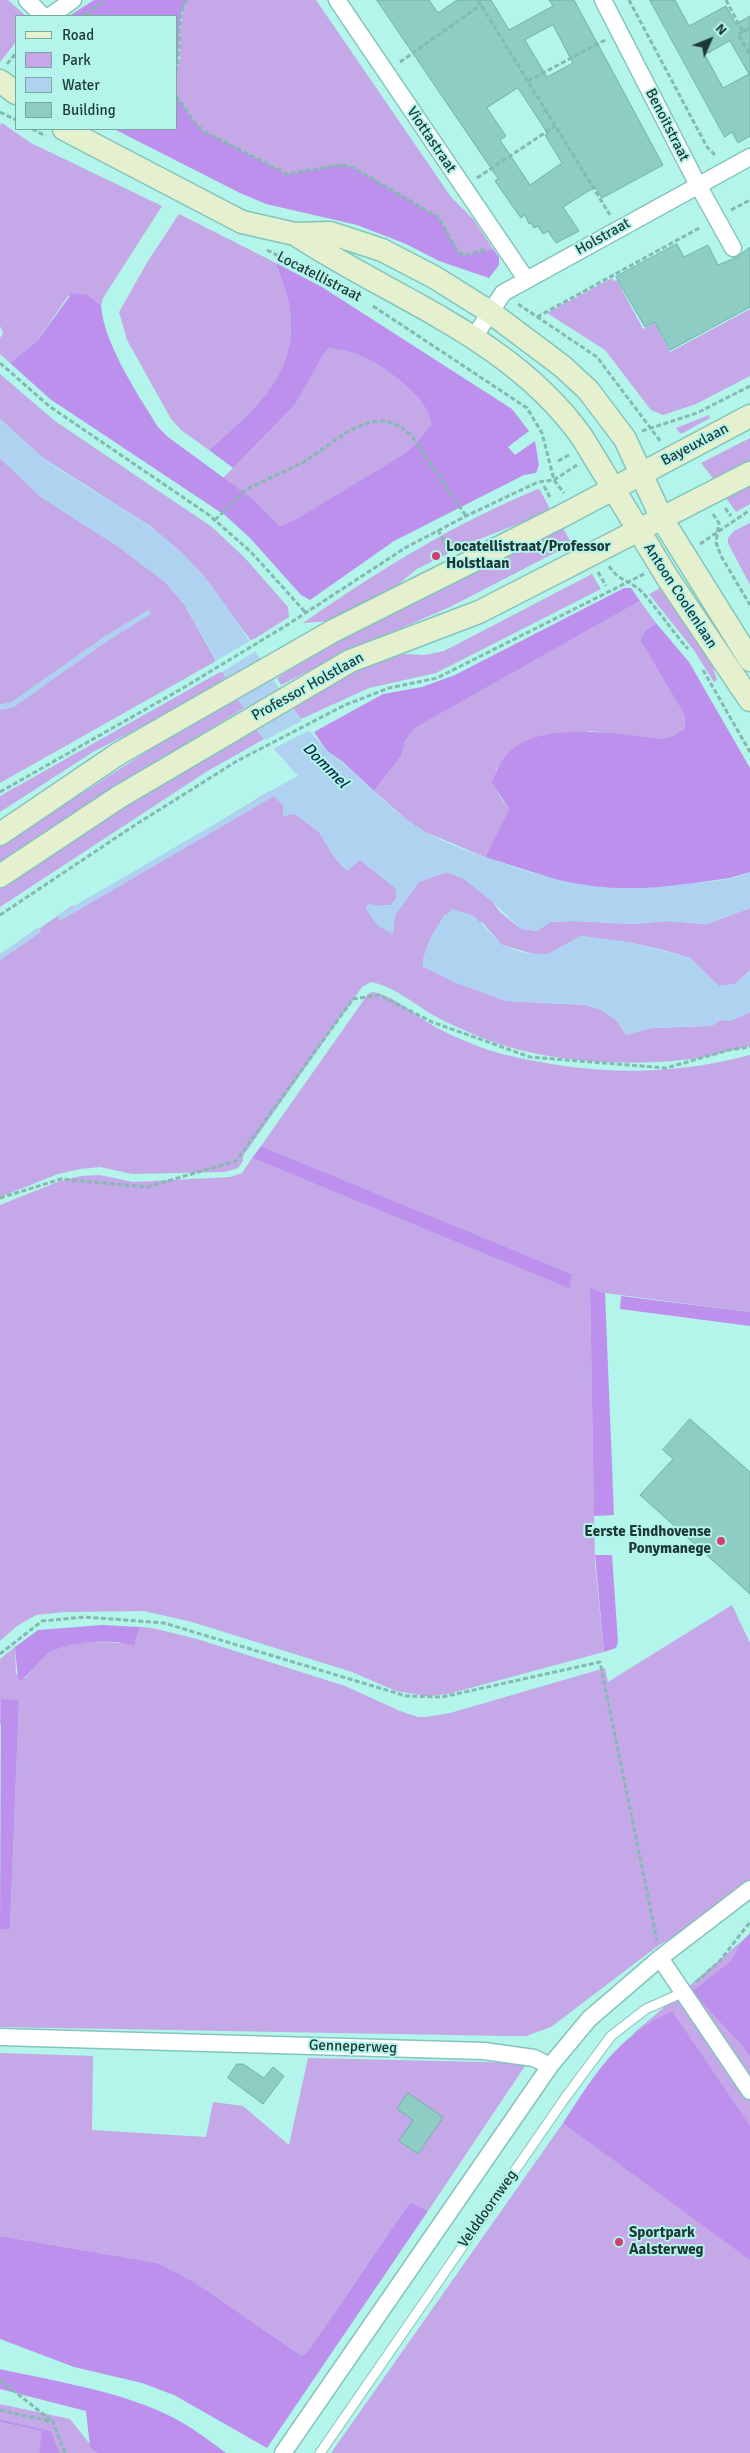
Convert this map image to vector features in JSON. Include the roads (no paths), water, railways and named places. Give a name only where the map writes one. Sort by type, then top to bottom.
[{"type":"main road","points":[[0,81],[15,92]]},
{"type":"main road","points":[[0,97],[15,105]]},
{"type":"main road","name":"Locatellistraat","points":[[56,133],[242,222],[295,234],[330,233],[382,250],[434,277],[490,312],[562,366],[588,390],[624,439],[639,475]]},
{"type":"main road","name":"Locatellistraat","points":[[295,234],[331,258],[456,325],[504,357],[541,387],[567,416],[613,489]]},
{"type":"main road","name":"Bayeuxlaan","points":[[639,475],[750,416]]},
{"type":"main road","points":[[662,519],[750,473]]},
{"type":"main road","points":[[0,834],[118,754],[333,631],[639,475]]},
{"type":"main road","name":"Antoon Coolenlaan","points":[[639,475],[662,519],[750,660]]},
{"type":"main road","name":"Antoon Coolenlaan","points":[[613,489],[689,612],[750,700]]},
{"type":"main road","name":"Professor Holstlaan","points":[[0,876],[194,751],[350,661],[479,612],[662,519]]},
{"type":"street","points":[[27,0],[42,15]]},
{"type":"street","points":[[52,15],[74,0]]},
{"type":"street","name":"Viottastraat","points":[[337,0],[526,279]]},
{"type":"street","name":"Benoitstraat","points":[[603,0],[698,185],[733,248]]},
{"type":"street","name":"Holstraat","points":[[474,337],[503,293],[750,157]]},
{"type":"street","points":[[550,2066],[588,2019],[660,1958],[750,1889]]},
{"type":"street","points":[[660,1958],[750,2091]]},
{"type":"street","name":"Genneperweg","points":[[0,2037],[484,2051],[534,2058],[550,2066]]},
{"type":"street","name":"Velddoornweg","points":[[283,2453],[550,2066]]},
{"type":"lane","name":"Velddoornweg","points":[[320,2453],[559,2106],[611,2036],[646,2009],[682,1993]]},
{"type":"water","name":"Dommel","points":[[0,419],[56,467],[140,520],[181,552],[202,574],[221,599],[306,726],[329,752],[395,811],[420,829],[438,839],[514,867],[562,881],[585,885],[632,888],[657,887],[718,881],[750,872],[750,908],[707,924],[667,921],[633,924],[574,921],[550,922],[537,931],[521,929],[492,901],[464,879],[447,872],[419,882],[395,915],[393,934],[378,926],[365,908],[369,904],[379,906],[391,905],[396,899],[396,889],[360,860],[347,871],[335,858],[319,832],[295,814],[283,816],[283,805],[270,791],[298,776],[256,729],[184,604],[165,582],[119,547],[41,497],[0,458]]},
{"type":"water","points":[[453,909],[474,916],[502,945],[521,952],[548,954],[581,936],[633,943],[690,958],[719,986],[735,984],[750,970],[750,1012],[730,1021],[721,1020],[711,1026],[651,1028],[626,1035],[617,1021],[602,1010],[586,1005],[505,1001],[456,983],[423,967],[425,952],[432,935],[442,919]]},
{"type":"waterway","points":[[0,707],[12,705],[107,638],[148,613]]},
{"type":"waterway","points":[[61,917],[279,790]]},
{"type":"waterway","points":[[0,957],[38,931]]},
{"type":"place","name":"Locatellistraat/Professor Holstlaan","points":[[436,556]]},
{"type":"place","name":"Eerste Eindhovense Ponymanege","points":[[721,1541]]},
{"type":"place","name":"Sportpark Aalsterweg","points":[[619,2242]]}]
